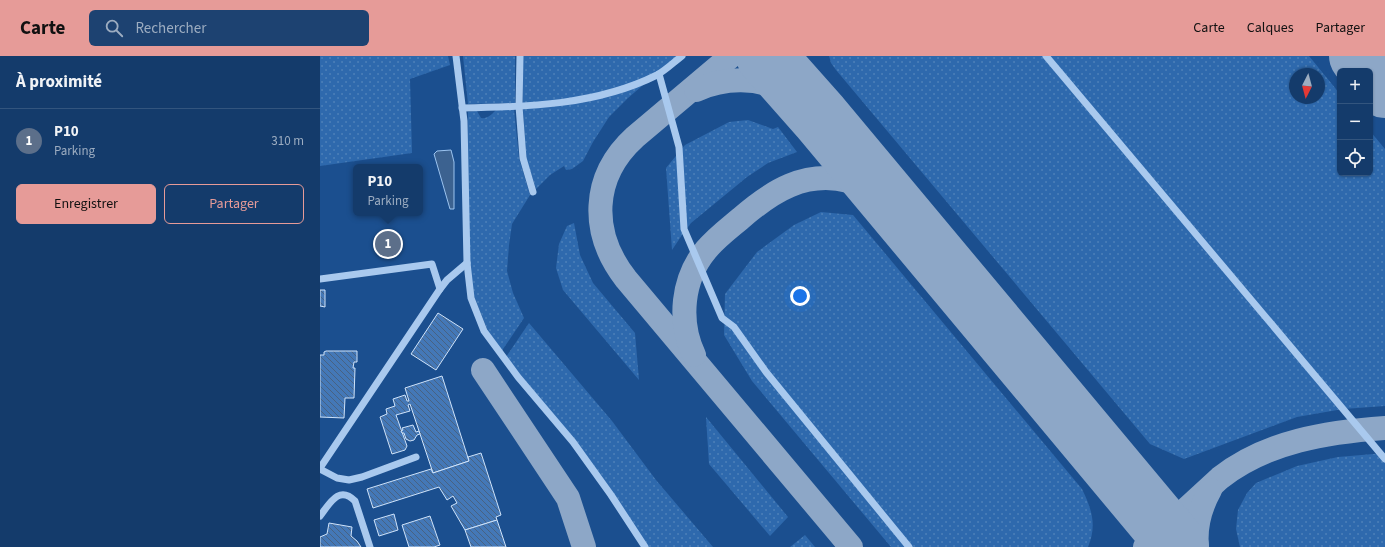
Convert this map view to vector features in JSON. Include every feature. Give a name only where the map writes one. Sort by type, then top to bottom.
[{"type":"lane","points":[[456,56],[462,108],[466,171],[467,263],[471,298],[484,331],[518,377],[573,442],[611,495],[644,547]]},
{"type":"lane","points":[[520,56],[519,106],[523,158],[533,192]]},
{"type":"lane","points":[[462,108],[519,106],[573,101],[615,91],[658,74],[682,56]]},
{"type":"lane","points":[[1046,56],[1385,459]]},
{"type":"lane","points":[[658,74],[680,147],[684,229],[722,318],[734,327],[766,372],[909,547]]},
{"type":"lane","points":[[416,457],[362,477],[349,480],[337,478],[320,469],[323,458],[440,289],[447,280],[467,263]]},
{"type":"lane","points":[[320,279],[432,264],[440,289]]},
{"type":"lane","points":[[320,516],[334,498],[342,494],[350,496],[355,501],[370,547]]},
{"type":"shaded area","points":[[320,56],[448,56],[450,65],[410,79],[412,153],[320,166]]},
{"type":"shaded area","points":[[463,56],[515,56],[515,103],[468,104]]},
{"type":"shaded area","points":[[523,56],[677,56],[628,98],[609,117],[583,161],[572,169],[566,170],[564,166],[550,175],[536,189],[526,158],[523,110]]},
{"type":"shaded area","points":[[829,56],[1309,56],[1319,68],[1289,68],[1289,104],[1325,104],[1325,76],[1337,90],[1337,176],[1373,176],[1373,135],[1385,149],[1385,406],[1343,409],[1297,417],[1184,459],[1150,444],[831,63]]},
{"type":"shaded area","points":[[497,109],[514,109],[519,158],[530,195],[512,224],[507,271],[513,293],[524,318],[501,352],[488,331],[474,296],[468,267],[468,112],[477,111],[481,118],[486,118]]},
{"type":"shaded area","points":[[748,120],[773,129],[778,127],[797,152],[768,163],[747,177],[691,223],[672,250],[666,168],[685,145],[729,122]]},
{"type":"shaded area","points":[[451,150],[454,162],[454,209],[450,209],[434,154],[437,151]]},
{"type":"shaded area","points":[[821,212],[853,215],[1082,489],[1091,511],[1093,525],[1088,547],[891,547],[752,381],[724,335],[725,294],[757,252],[794,225]]},
{"type":"shaded area","points":[[574,223],[580,255],[593,283],[635,333],[639,380],[563,290],[556,268],[559,244],[567,226]]},
{"type":"shaded area","points":[[529,323],[612,421],[656,480],[713,547],[646,547],[576,442],[506,357]]},
{"type":"shaded area","points":[[706,417],[788,517],[770,536],[709,464]]},
{"type":"shaded area","points":[[1385,453],[1385,547],[1240,547],[1236,529],[1238,510],[1247,493],[1256,483],[1297,466],[1338,457]]},
{"type":"shaded area","points":[[805,535],[815,547],[790,547]]},
{"type":"building","points":[[320,290],[325,290],[325,307],[320,306]]},
{"type":"building","points":[[438,313],[463,329],[436,370],[411,354]]},
{"type":"building","points":[[357,351],[357,362],[354,362],[353,368],[355,368],[354,398],[345,398],[344,418],[320,417],[320,355],[324,355],[324,352]]},
{"type":"building","points":[[442,376],[469,461],[433,473],[410,404],[408,405],[410,411],[396,415],[407,446],[405,450],[392,454],[380,417],[387,414],[386,409],[395,406],[393,399],[405,395],[407,401],[409,401],[405,388]]},
{"type":"building","points":[[413,425],[416,432],[419,431],[420,434],[417,435],[414,440],[410,441],[406,439],[404,433],[401,431],[403,430],[402,428]]},
{"type":"building","points":[[481,453],[501,515],[496,517],[497,520],[465,530],[451,506],[457,503],[453,496],[447,500],[439,487],[373,508],[367,489],[431,469],[433,473],[469,461],[468,457]]},
{"type":"building","points":[[394,514],[398,530],[379,536],[374,520]]},
{"type":"building","points":[[430,516],[440,545],[434,547],[409,547],[402,525]]},
{"type":"building","points":[[497,520],[506,547],[471,547],[465,530]]},
{"type":"building","points":[[329,523],[352,527],[351,536],[361,547],[320,547],[320,537],[327,534]]},
{"type":"taxiway","points":[[731,56],[635,137],[621,153],[610,170],[603,187],[600,206],[601,224],[606,243],[614,261],[626,279],[851,547]]},
{"type":"taxiway","points":[[786,56],[793,81],[807,102]]},
{"type":"taxiway","points":[[696,90],[730,81],[741,80],[764,83],[790,93],[820,117]]},
{"type":"taxiway","points":[[694,355],[689,342],[684,314],[687,287],[692,274],[698,261],[706,250],[722,234],[764,200],[790,185],[818,178],[833,178],[849,181],[866,187],[906,220]]},
{"type":"taxiway","points":[[483,370],[568,498],[584,547]]},
{"type":"taxiway","points":[[1145,547],[1220,478],[1238,465],[1258,455],[1278,447],[1320,436],[1342,432],[1385,428]]},
{"type":"taxiway","points":[[1197,547],[1199,518],[1203,504],[1210,490]]},
{"type":"runway","points":[[766,56],[820,117],[1179,547]]},
{"type":"runway","points":[[1359,56],[1385,88]]},
{"type":"place","name":"P10","points":[[388,244]]}]
